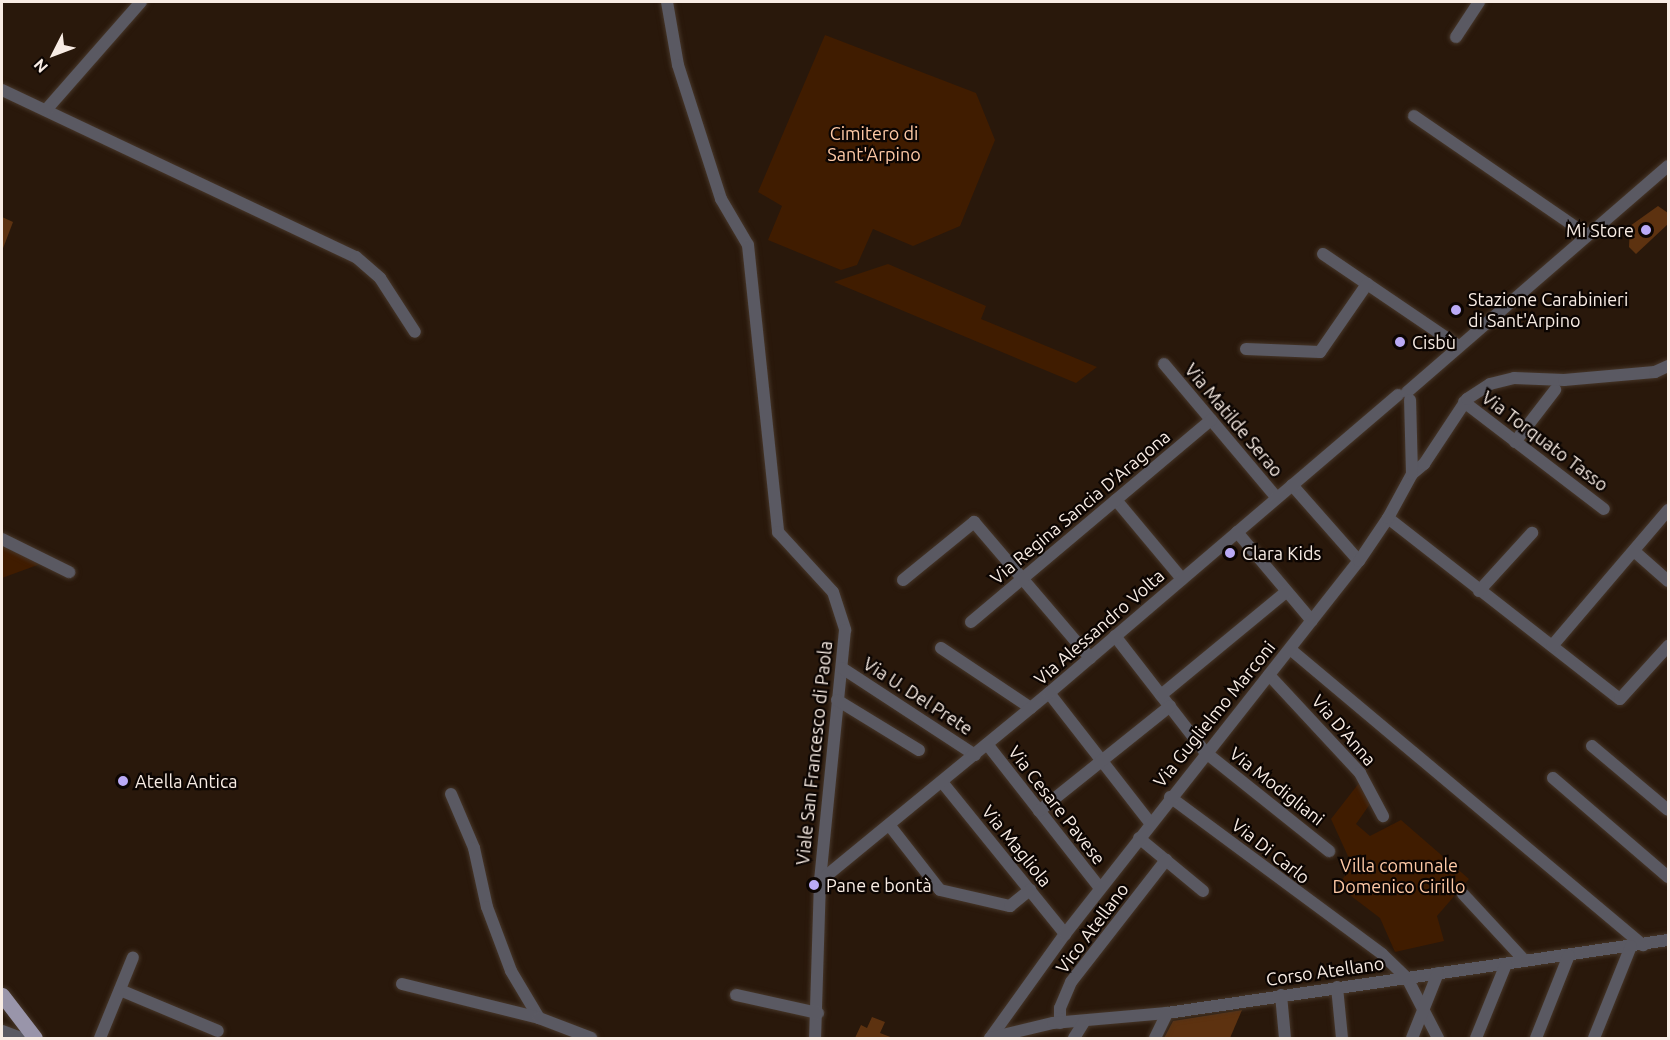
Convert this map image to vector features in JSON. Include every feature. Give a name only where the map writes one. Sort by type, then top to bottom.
[{"type":"main road","points":[[2,994],[35,1038]]},
{"type":"street","points":[[46,110],[141,2]]},
{"type":"street","name":"Viale San Francesco di Paola","points":[[667,2],[678,65],[721,199],[748,245],[778,532],[833,592],[844,630],[820,881],[818,1013],[815,1038]]},
{"type":"street","points":[[1456,37],[1479,2]]},
{"type":"street","points":[[2,90],[356,257],[380,278],[415,332]]},
{"type":"street","points":[[1414,116],[1587,235]]},
{"type":"street","name":"Via Alessandro Volta","points":[[820,881],[890,826],[1049,693],[1293,484],[1406,401],[1457,345],[1668,166]]},
{"type":"street","points":[[1323,254],[1457,345]]},
{"type":"street","points":[[1246,349],[1320,352],[1367,284]]},
{"type":"street","name":"Via Matilde Serao","points":[[1164,364],[1277,498]]},
{"type":"street","points":[[1464,402],[1476,391],[1514,378],[1564,380],[1654,372],[1668,366]]},
{"type":"street","points":[[1515,442],[1555,390]]},
{"type":"street","points":[[1406,401],[1412,474]]},
{"type":"street","name":"Via Torquato Tasso","points":[[1464,402],[1604,509]]},
{"type":"street","name":"Via Guglielmo Marconi","points":[[995,1037],[1003,1020],[1100,888],[1205,752],[1359,561],[1388,518],[1412,474],[1424,464],[1464,402]]},
{"type":"street","name":"Via Regina Sancia D'Aragona","points":[[971,622],[1211,420]]},
{"type":"street","points":[[1293,484],[1359,561]]},
{"type":"street","points":[[1116,500],[1182,579]]},
{"type":"street","points":[[1552,646],[1668,510]]},
{"type":"street","points":[[1388,518],[1620,699],[1668,646]]},
{"type":"street","points":[[903,580],[974,522],[1090,658]]},
{"type":"street","points":[[1237,532],[1312,621]]},
{"type":"street","points":[[1479,591],[1532,533]]},
{"type":"street","points":[[2,539],[69,572]]},
{"type":"street","points":[[1634,551],[1668,581]]},
{"type":"street","points":[[1161,695],[1286,592]]},
{"type":"street","name":"Via Modigliani","points":[[1115,636],[1205,752],[1329,851]]},
{"type":"street","points":[[941,648],[1031,708]]},
{"type":"street","points":[[1290,648],[1637,946],[1594,1038]]},
{"type":"street","name":"Via U. Del Prete","points":[[842,668],[975,755]]},
{"type":"street","name":"Via D'Anna","points":[[1269,675],[1360,772],[1383,816]]},
{"type":"street","points":[[1049,693],[1151,824]]},
{"type":"street","points":[[837,700],[919,750]]},
{"type":"street","points":[[1039,811],[1170,706]]},
{"type":"street","name":"Via Cesare Pavese","points":[[987,744],[1100,888]]},
{"type":"street","points":[[1592,746],[1668,810]]},
{"type":"street","points":[[1553,778],[1668,876]]},
{"type":"street","name":"Via Magliola","points":[[942,782],[1065,934]]},
{"type":"street","points":[[451,794],[474,848],[487,907],[511,971],[539,1017]]},
{"type":"street","name":"Via Di Carlo","points":[[1170,797],[1382,954],[1407,978]]},
{"type":"street","points":[[890,826],[940,890],[1010,906],[1030,890]]},
{"type":"street","points":[[1139,838],[1203,891]]},
{"type":"street","name":"Vico Atellano","points":[[1060,1023],[1060,1008],[1071,982],[1166,860]]},
{"type":"street","points":[[1462,894],[1525,961]]},
{"type":"street","name":"Corso Atellano","points":[[995,1037],[1060,1023],[1167,1013],[1668,940]]},
{"type":"street","points":[[1536,1038],[1569,955]]},
{"type":"street","points":[[100,1038],[133,957]]},
{"type":"street","points":[[1476,1038],[1506,964]]},
{"type":"street","points":[[1412,1038],[1438,973]]},
{"type":"street","points":[[1407,978],[1438,1038]]},
{"type":"street","points":[[402,984],[539,1017],[591,1038]]},
{"type":"street","points":[[1337,987],[1342,1038]]},
{"type":"street","points":[[120,990],[218,1031]]},
{"type":"street","points":[[736,995],[818,1013]]},
{"type":"street","points":[[1281,995],[1285,1038]]},
{"type":"street","points":[[1155,1038],[1167,1013]]},
{"type":"street","points":[[1003,1020],[1019,1030]]},
{"type":"street","points":[[1074,1038],[1084,1022]]},
{"type":"street","points":[[2,1030],[21,1038]]},
{"type":"green space","name":"Cimitero di Sant'Arpino","points":[[825,35],[976,93],[995,140],[960,226],[913,246],[873,229],[857,265],[841,270],[768,240],[782,206],[758,192]]},
{"type":"green space","points":[[888,264],[986,306],[981,319],[1097,367],[1076,383],[834,282]]},
{"type":"green space","points":[[2,543],[43,563],[2,578]]},
{"type":"green space","name":"Villa comunale Domenico Cirillo","points":[[1359,783],[1370,804],[1356,824],[1370,836],[1401,820],[1469,879],[1437,916],[1444,941],[1395,952],[1380,918],[1338,886],[1352,865],[1331,819]]},
{"type":"building","name":"Mi Store","points":[[1658,206],[1668,213],[1668,224],[1636,254],[1629,247],[1630,226]]},
{"type":"building","points":[[2,217],[13,222],[2,251]]},
{"type":"building","points":[[1242,1010],[1230,1038],[1164,1038],[1173,1021]]},
{"type":"building","points":[[872,1017],[885,1022],[880,1033],[893,1038],[855,1038],[861,1025],[867,1028]]},
{"type":"place","name":"Mi Store","points":[[1646,230]]},
{"type":"place","name":"Stazione Carabinieri di Sant'Arpino","points":[[1456,310]]},
{"type":"place","name":"Cisbù","points":[[1400,342]]},
{"type":"place","name":"Clara Kids","points":[[1230,553]]},
{"type":"place","name":"Atella Antica","points":[[123,781]]},
{"type":"place","name":"Pane e bontà","points":[[814,885]]}]
